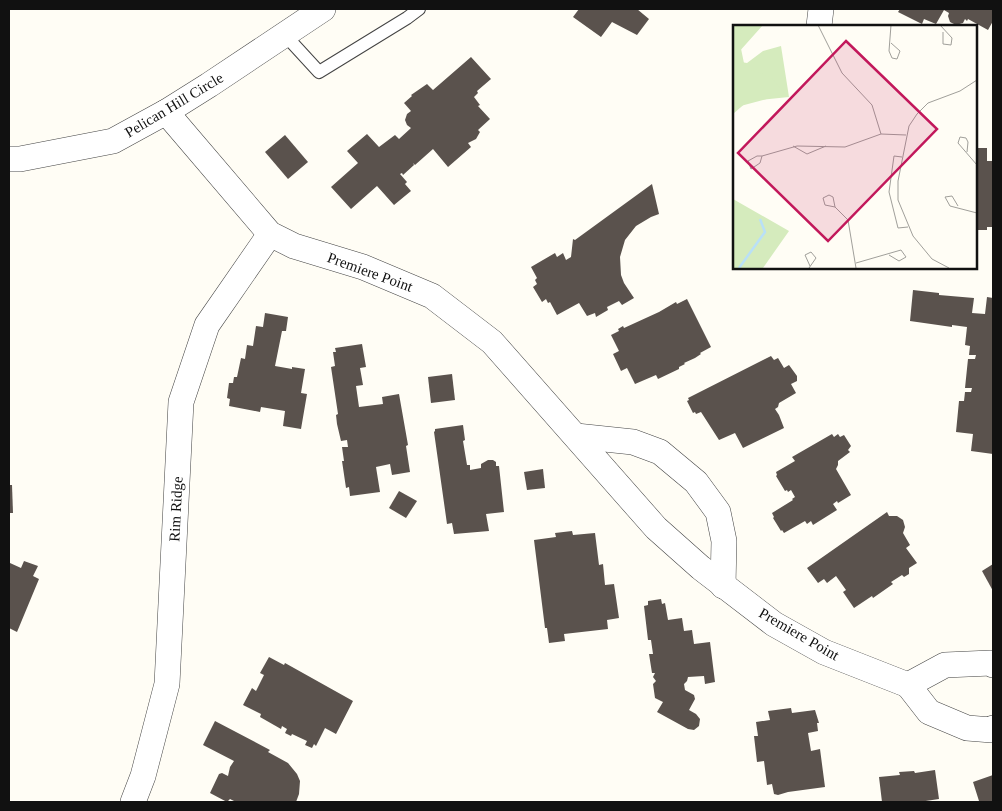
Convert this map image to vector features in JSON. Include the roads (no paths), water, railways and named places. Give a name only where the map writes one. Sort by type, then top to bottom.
[{"type":"street","name":"Pelican Hill Circle","points":[[9,159],[20,159],[113,141],[166,112],[322,9]]},
{"type":"street","points":[[819,25],[821,9]]},
{"type":"street","name":"Premiere Point","points":[[166,112],[270,234],[294,246],[362,267],[432,296],[492,342],[656,528],[724,586],[774,624],[824,652],[908,685]]},
{"type":"street","name":"Rim Ridge","points":[[133,802],[143,776],[167,684],[181,402],[207,325],[270,234]]},
{"type":"street","points":[[576,436],[633,442],[660,452],[696,482],[718,512],[724,540],[724,586]]},
{"type":"street","points":[[993,665],[945,665],[908,685],[929,712],[967,728],[992,730],[993,728]]},
{"type":"lane","points":[[285,35],[319,72],[408,18],[419,9]]}]
